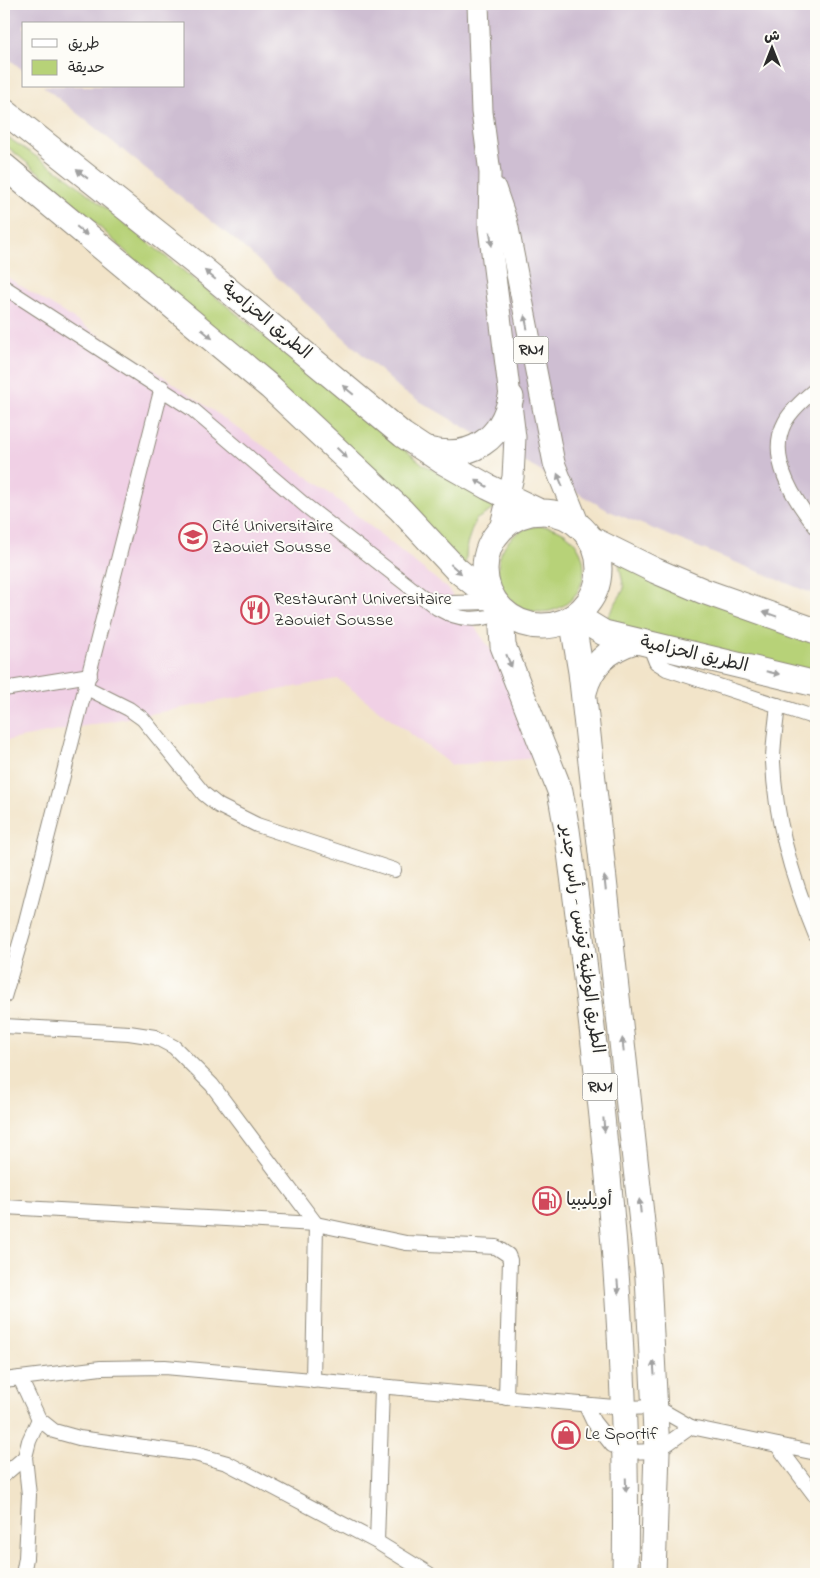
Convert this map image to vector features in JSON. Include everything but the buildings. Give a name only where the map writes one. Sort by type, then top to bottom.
[{"type":"highway","name":"الطريق الحزامية","points":[[4,112],[198,265],[402,435],[488,487],[540,512]]},
{"type":"highway","points":[[4,166],[270,387],[394,504],[456,569],[499,606],[518,621],[538,626],[559,624],[574,617]]},
{"type":"highway","points":[[426,450],[454,453],[481,444],[502,424],[511,397]]},
{"type":"highway","points":[[500,529],[519,517],[540,512],[567,517],[585,532],[656,571],[703,591],[816,631]]},
{"type":"highway","name":"RN1","points":[[499,606],[486,580],[485,562],[490,544],[500,529]]},
{"type":"highway","name":"RN1","points":[[574,617],[592,596],[600,572],[598,555],[585,532]]},
{"type":"highway","name":"الطريق الوطنية تونس - رأس جدير","points":[[499,606],[504,646],[560,791],[567,830],[598,1065],[621,1329],[625,1408],[625,1574]]},
{"type":"highway","name":"الطريق الحزامية","points":[[574,617],[604,633],[816,684]]},
{"type":"highway","name":"الطريق الوطنية تونس - رأس جدير","points":[[574,617],[648,1277],[657,1451],[653,1574]]},
{"type":"highway","points":[[583,694],[590,676],[601,659],[622,645],[642,643]]},
{"type":"main road","name":"RN1","points":[[478,4],[482,112],[490,173],[489,228],[515,437],[510,497],[500,529]]},
{"type":"main road","name":"RN1","points":[[490,173],[507,223],[554,463],[585,532]]},
{"type":"street","points":[[4,287],[162,387],[192,409],[306,506],[427,599],[449,603],[499,606]]},
{"type":"street","points":[[4,997],[24,929],[162,387]]},
{"type":"street","points":[[816,389],[800,402],[784,423],[780,448],[785,477],[796,502],[816,527]]},
{"type":"street","points":[[642,643],[656,662],[667,668],[816,718]]},
{"type":"street","points":[[4,689],[88,681],[144,719],[204,794],[219,806],[257,825],[394,870]]},
{"type":"street","points":[[778,706],[774,737],[776,794],[795,873],[816,936]]},
{"type":"street","points":[[4,1026],[129,1033],[155,1037],[174,1047],[212,1085],[316,1224],[313,1381]]},
{"type":"street","points":[[4,1206],[316,1224],[406,1243],[496,1247],[508,1255],[510,1260],[506,1398]]},
{"type":"street","points":[[4,1380],[101,1368],[164,1367],[382,1388],[625,1408],[656,1407],[691,1427],[816,1453]]},
{"type":"street","points":[[20,1378],[39,1419],[54,1431],[79,1438],[196,1454],[227,1463],[376,1542],[429,1574]]},
{"type":"street","points":[[376,1542],[382,1388]]},
{"type":"street","points":[[585,1404],[593,1421],[612,1444],[625,1452],[657,1451],[691,1427]]},
{"type":"street","points":[[23,1574],[26,1558],[29,1495],[25,1457],[29,1441],[39,1419]]},
{"type":"street","points":[[777,1444],[816,1497]]},
{"type":"street","points":[[4,1475],[25,1457]]},
{"type":"shaded area","points":[[4,4],[816,4],[816,595],[609,511],[404,392],[241,245],[45,88],[185,88],[185,22],[22,22],[22,69],[4,55]]},
{"type":"shaded area","name":"Cité Universitaire Zaouiet Sousse","points":[[4,275],[156,371],[318,484],[448,589],[515,684],[538,758],[452,765],[338,679],[4,741]]},
{"type":"green space","points":[[4,135],[67,177],[424,465],[499,506],[475,520],[467,544],[465,570],[59,189],[4,144]]},
{"type":"green space","points":[[533,526],[549,526],[558,529],[572,538],[581,552],[584,569],[581,586],[572,600],[558,609],[549,612],[533,612],[517,605],[505,593],[498,577],[498,561],[505,545],[517,533]]},
{"type":"green space","points":[[619,563],[816,640],[816,675],[604,623],[624,589]]},
{"type":"place","name":"Cité Universitaire Zaouiet Sousse","points":[[193,537]]},
{"type":"place","name":"Restaurant Universitaire Zaouiet Sousse","points":[[255,610]]},
{"type":"place","name":"أويليبيا","points":[[547,1201]]},
{"type":"place","name":"Le Sportif","points":[[566,1435]]}]
